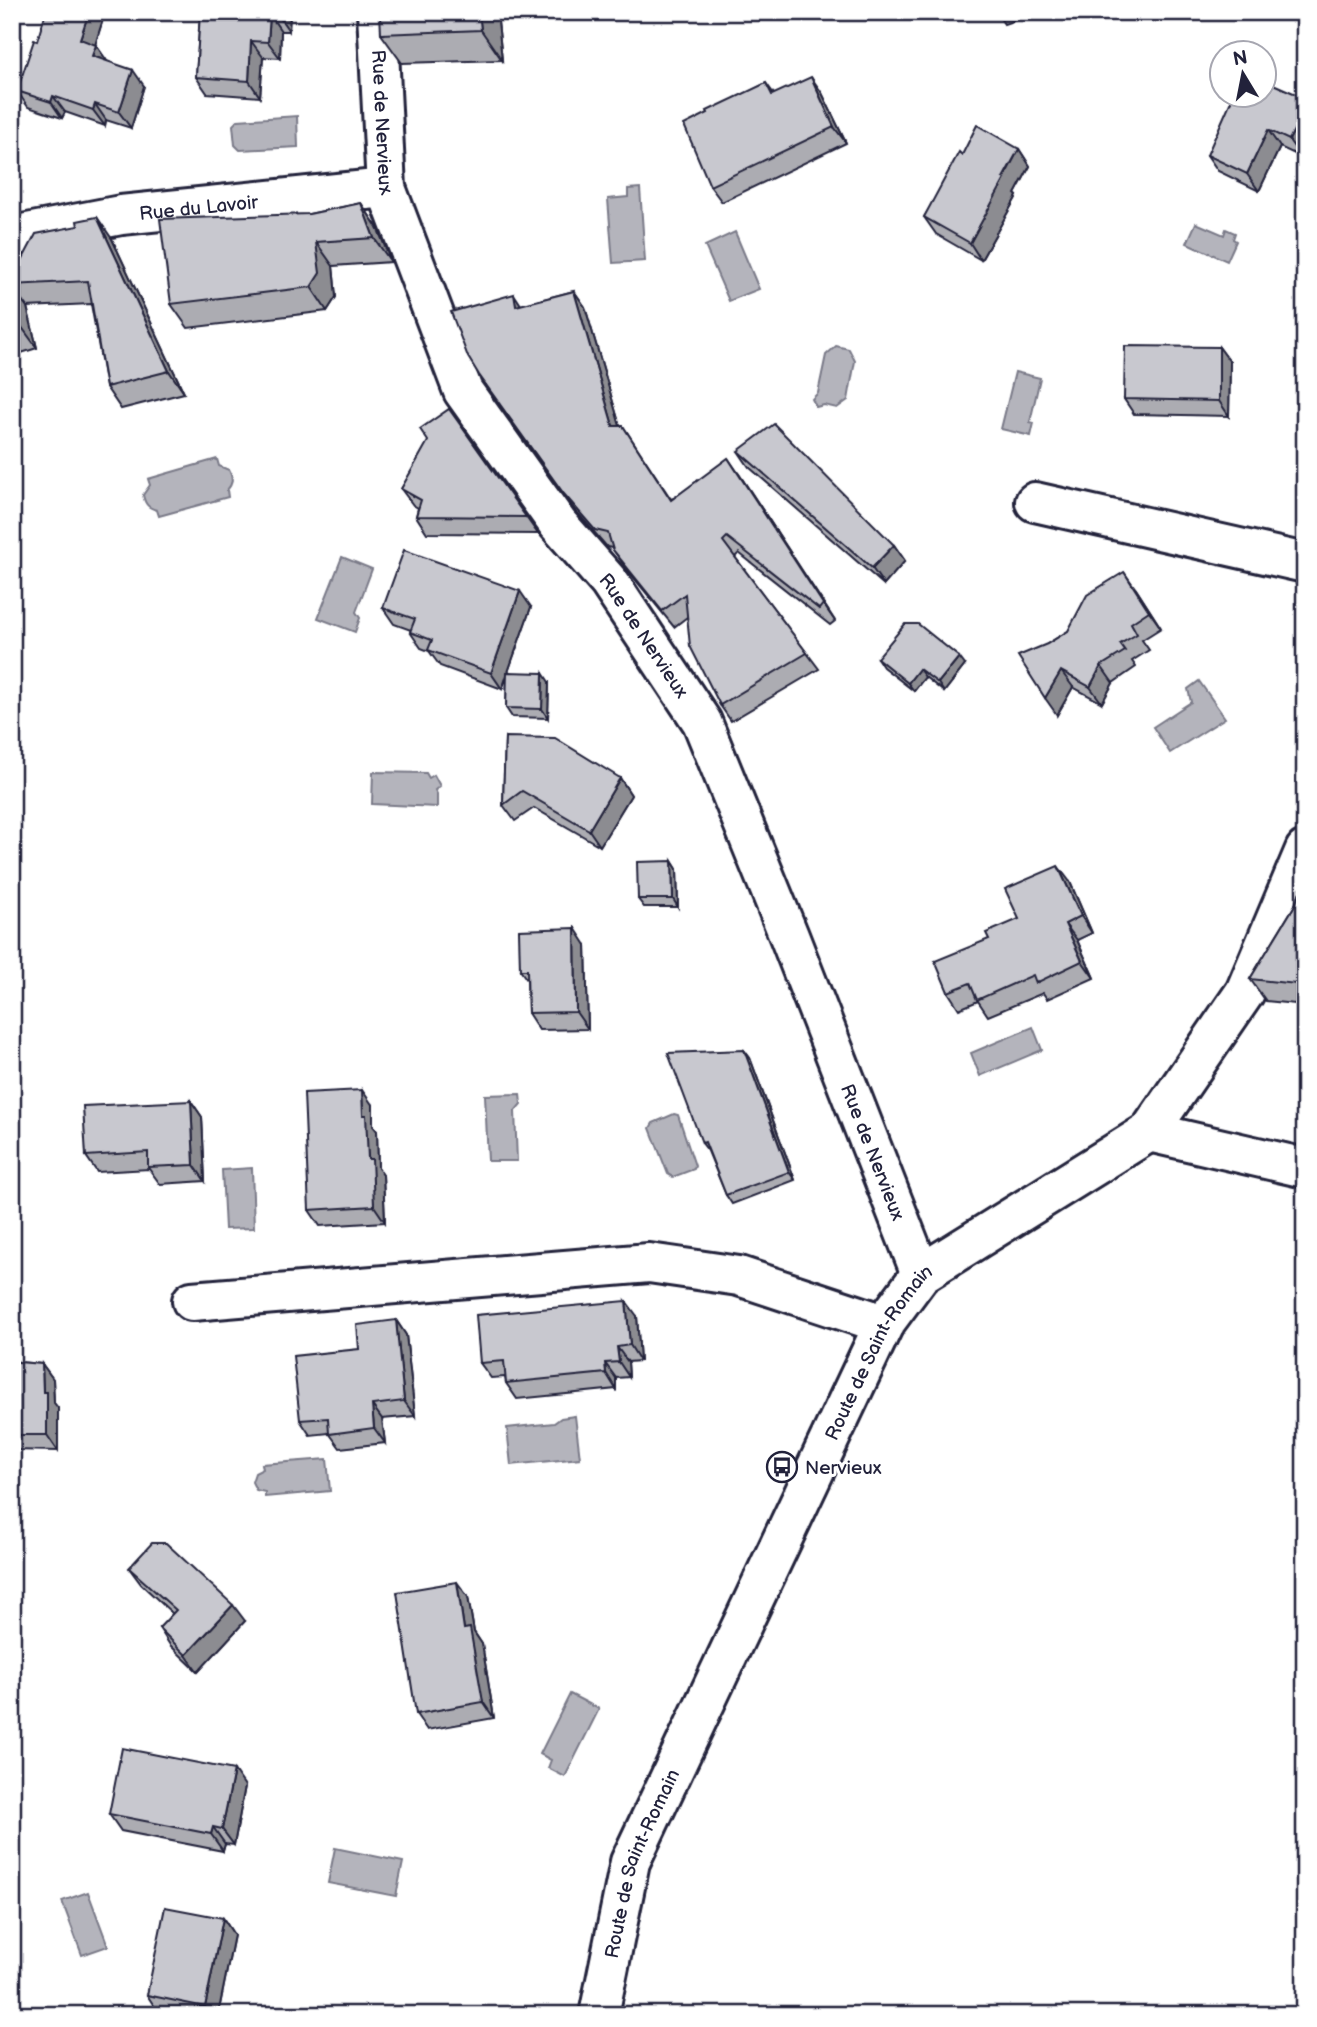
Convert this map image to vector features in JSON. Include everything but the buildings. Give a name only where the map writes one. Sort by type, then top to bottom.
[{"type":"street","name":"Rue de Nervieux","points":[[377,12],[386,188],[463,391],[558,524],[609,582],[702,722],[921,1274]]},
{"type":"street","name":"Rue du Lavoir","points":[[12,236],[121,215],[386,188]]},
{"type":"street","points":[[1035,502],[1305,563]]},
{"type":"street","name":"Route de Saint-Romain","points":[[599,2015],[630,1862],[884,1324],[921,1274],[1149,1132],[1245,992],[1305,850]]},
{"type":"street","points":[[1149,1132],[1305,1168]]},
{"type":"street","points":[[192,1301],[649,1264],[739,1276],[884,1324]]},
{"type":"shaded area","points":[[297,116],[298,147],[240,150],[235,145],[233,125],[238,120]]},
{"type":"shaded area","points":[[640,188],[645,261],[613,263],[608,199],[628,197],[628,189]]},
{"type":"shaded area","points":[[1196,223],[1224,235],[1226,229],[1235,233],[1233,239],[1236,241],[1227,261],[1187,243]]},
{"type":"shaded area","points":[[735,232],[759,289],[729,301],[705,246]]},
{"type":"shaded area","points":[[836,346],[849,349],[855,361],[848,400],[837,408],[824,405],[816,407],[812,399],[818,393],[826,355]]},
{"type":"shaded area","points":[[1015,372],[1040,378],[1030,422],[1034,423],[1031,436],[1001,429]]},
{"type":"shaded area","points":[[217,459],[219,466],[229,470],[231,475],[228,497],[159,516],[157,510],[146,503],[143,495],[150,485],[148,479]]},
{"type":"shaded area","points":[[342,557],[372,569],[356,612],[360,618],[355,632],[318,618]]},
{"type":"shaded area","points":[[1199,681],[1225,718],[1170,753],[1153,727],[1191,702],[1188,689]]},
{"type":"shaded area","points":[[373,772],[426,773],[429,778],[434,775],[440,786],[435,790],[437,807],[372,804]]},
{"type":"shaded area","points":[[1033,1027],[1042,1050],[980,1076],[971,1053]]},
{"type":"shaded area","points":[[520,1094],[521,1104],[515,1111],[517,1161],[488,1161],[485,1095]]},
{"type":"shaded area","points":[[674,1114],[678,1115],[695,1166],[694,1169],[673,1177],[668,1174],[650,1128],[653,1123]]},
{"type":"shaded area","points":[[252,1168],[254,1228],[225,1229],[222,1170]]},
{"type":"shaded area","points":[[575,1416],[580,1458],[511,1465],[507,1428],[554,1423],[561,1418]]},
{"type":"shaded area","points":[[327,1459],[330,1491],[265,1497],[265,1492],[256,1490],[252,1482],[255,1473],[263,1469],[262,1464]]},
{"type":"shaded area","points":[[570,1694],[599,1709],[565,1777],[548,1768],[551,1760],[540,1754]]},
{"type":"shaded area","points":[[335,1848],[403,1862],[396,1896],[328,1883]]},
{"type":"shaded area","points":[[88,1892],[108,1946],[82,1955],[62,1901]]},
{"type":"place","name":"Nervieux","points":[[782,1467]]}]
